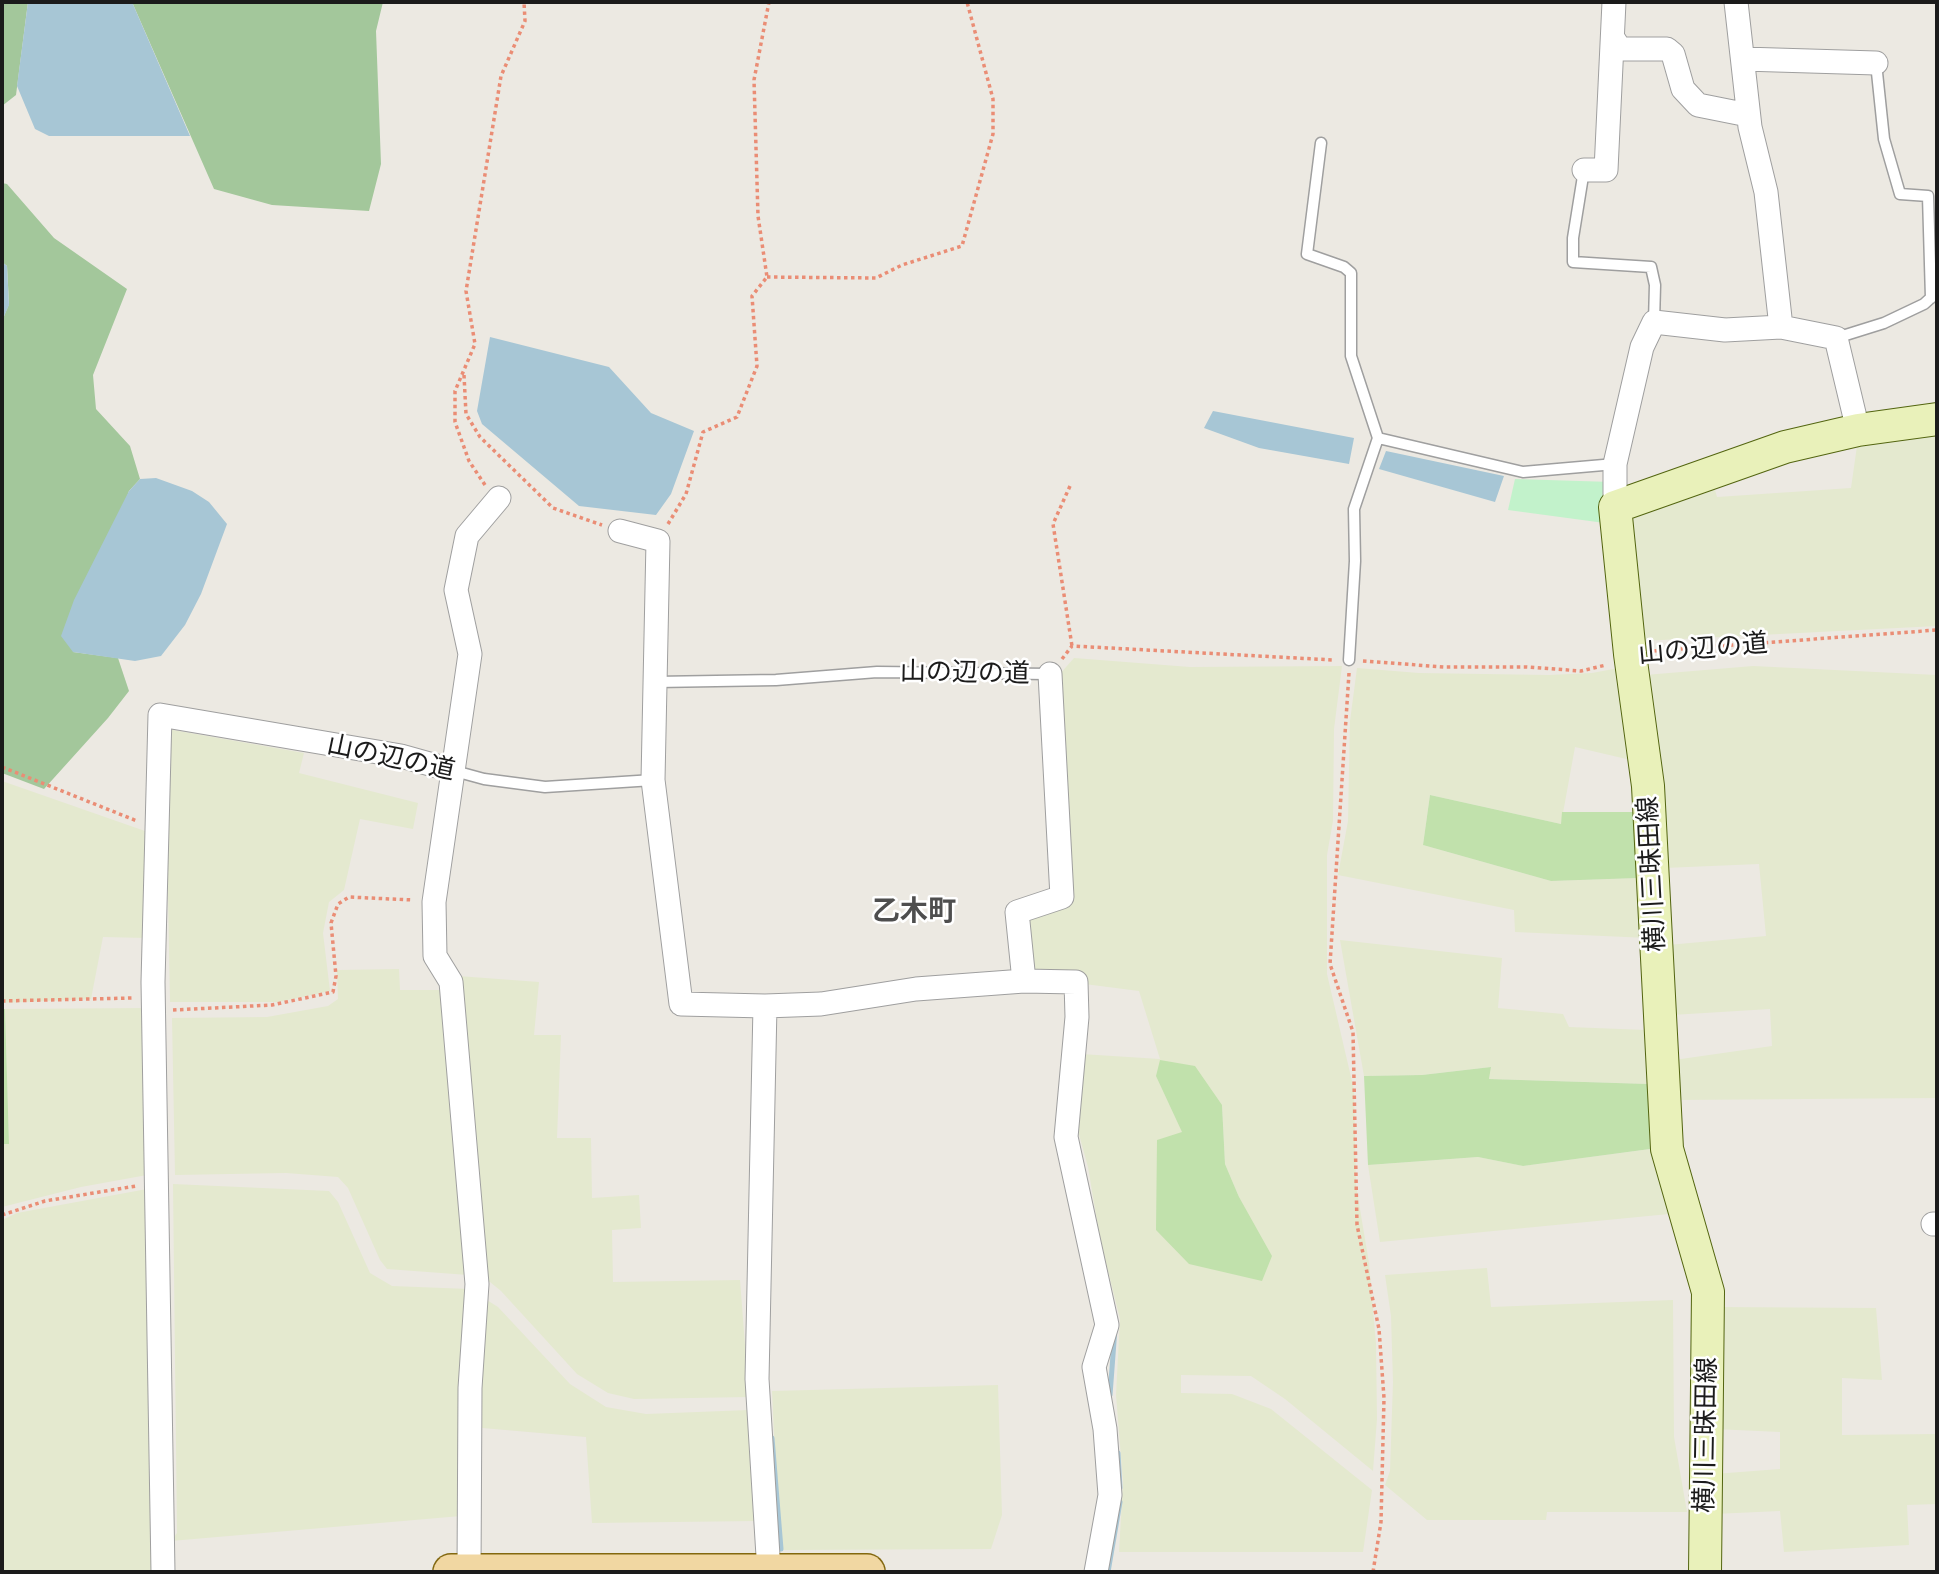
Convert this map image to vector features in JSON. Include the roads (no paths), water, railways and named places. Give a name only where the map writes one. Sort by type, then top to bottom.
[{"type":"main road","points":[[1615,507],[1785,447],[1858,430],[1937,419]]},
{"type":"main road","name":"横川三昧田線","points":[[1615,507],[1630,654],[1648,786],[1667,1149],[1708,1292],[1705,1572]]},
{"type":"main road","points":[[460,1571],[867,1572]]},
{"type":"street","points":[[1584,170],[1606,170],[1614,2]]},
{"type":"street","points":[[1737,2],[1748,115],[1766,192],[1782,327]]},
{"type":"street","points":[[1613,38],[1620,49],[1667,49],[1673,54],[1682,89],[1698,105],[1748,115]]},
{"type":"street","points":[[1742,59],[1876,63]]},
{"type":"street","points":[[1615,507],[1615,464],[1642,347],[1654,322],[1725,330],[1782,327],[1836,338],[1858,430]]},
{"type":"street","points":[[460,1571],[477,1284],[451,982],[435,956],[434,902],[451,770],[470,654],[456,590],[467,536],[499,498]]},
{"type":"street","points":[[620,531],[658,541],[653,780],[681,1004],[821,1004],[916,989],[1024,981],[1076,982],[1077,1017],[1066,1137],[1107,1325],[1094,1367],[1105,1429],[1110,1495],[1096,1572]]},
{"type":"street","points":[[1024,981],[1017,912],[1062,897],[1050,674]]},
{"type":"street","name":"山の辺の道","points":[[163,1572],[154,1004],[160,715],[401,756],[451,770]]},
{"type":"street","points":[[765,1006],[757,1379],[769,1572]]},
{"type":"lane","points":[[1836,338],[1884,323],[1934,295],[1928,197],[1900,194],[1884,139],[1876,63]]},
{"type":"lane","points":[[1321,143],[1307,254],[1345,267],[1351,273],[1351,356],[1378,439],[1354,509],[1355,561],[1349,660]]},
{"type":"lane","points":[[1584,170],[1573,238],[1573,262],[1651,267],[1655,285],[1654,322]]},
{"type":"lane","points":[[1378,439],[1523,472],[1615,464]]},
{"type":"lane","name":"山の辺の道","points":[[656,682],[776,680],[877,672],[1050,674]]},
{"type":"lane","name":"山の辺の道","points":[[451,770],[484,779],[545,787],[653,780]]},
{"type":"water","points":[[28,2],[132,2],[190,136],[49,136],[35,129],[17,86]]},
{"type":"water","points":[[2,262],[7,266],[9,305],[2,321]]},
{"type":"water","points":[[490,337],[609,367],[651,413],[694,431],[671,494],[656,515],[579,506],[482,424],[477,411]]},
{"type":"water","points":[[1213,411],[1354,438],[1349,464],[1259,448],[1204,428]]},
{"type":"water","points":[[1386,451],[1504,476],[1495,502],[1379,469]]},
{"type":"water","points":[[156,478],[192,491],[209,502],[227,524],[201,594],[185,625],[161,656],[135,661],[73,652],[61,636],[74,600],[129,491],[140,479]]},
{"type":"waterway","points":[[1110,1395],[1115,1328]]},
{"type":"waterway","points":[[772,1438],[781,1549]]},
{"type":"waterway","points":[[1118,1453],[1120,1488]]},
{"type":"waterway","points":[[1108,1572],[1120,1502]]},
{"type":"district","name":"乙木町","points":[[914,912]]}]
